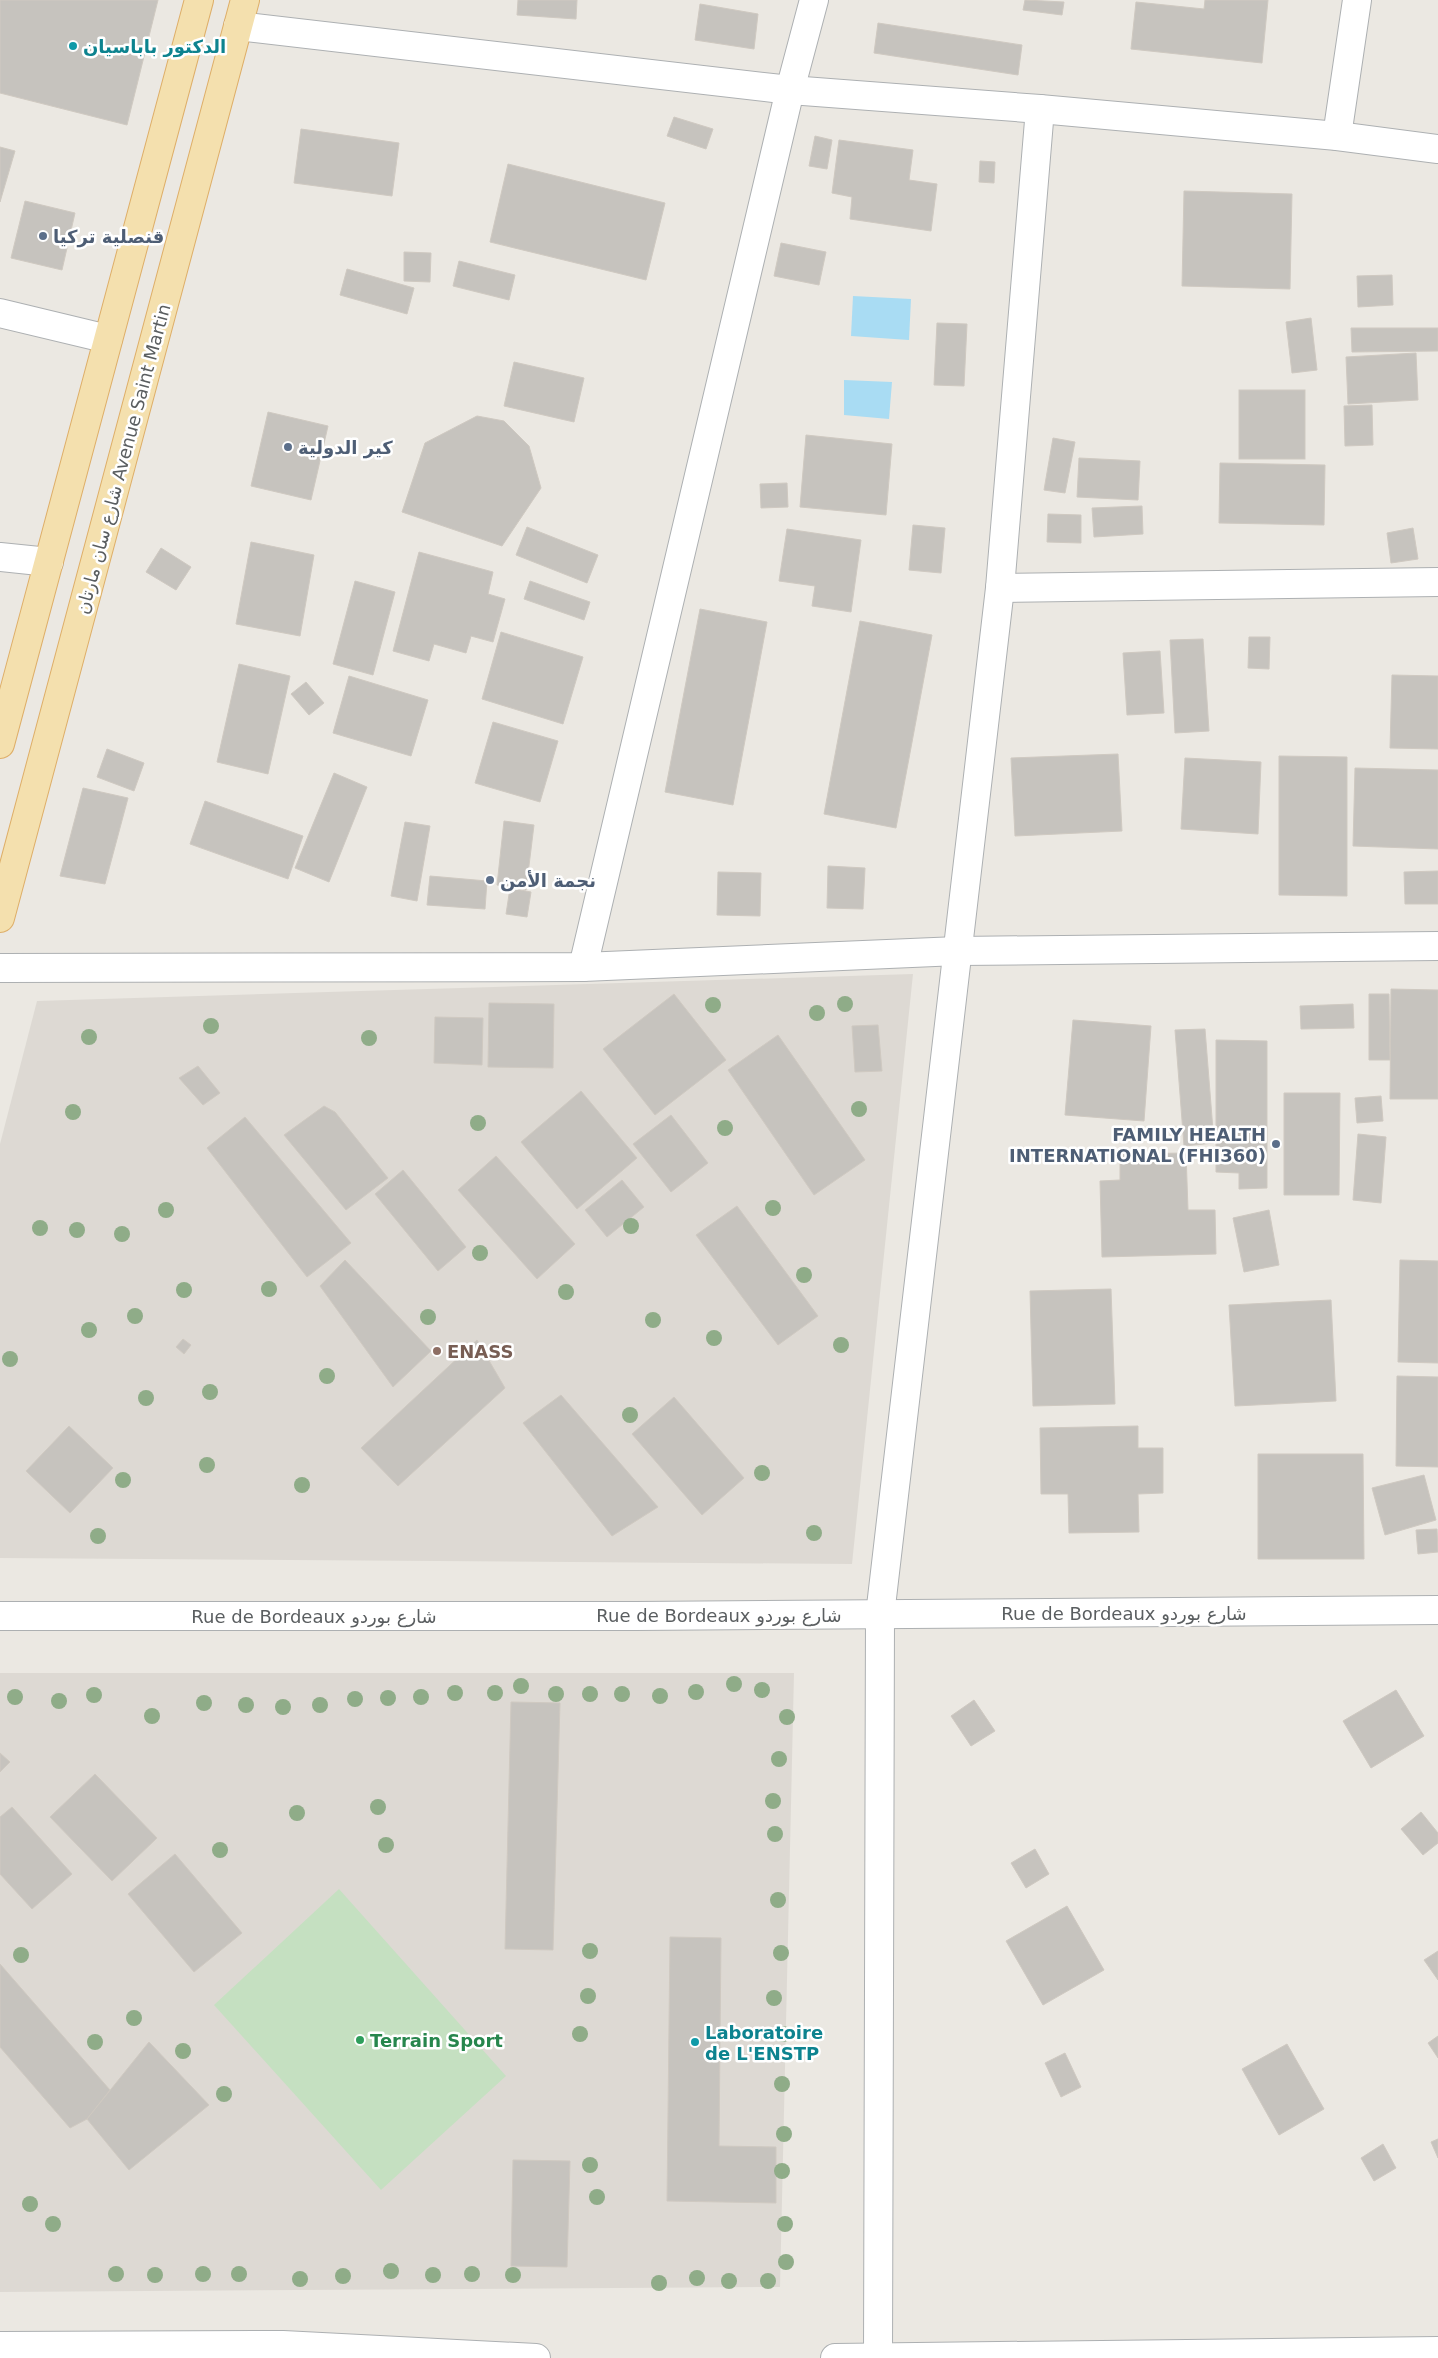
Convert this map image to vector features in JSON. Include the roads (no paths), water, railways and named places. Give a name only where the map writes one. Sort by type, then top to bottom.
[{"type":"main road","points":[[0,744],[199,0]]},
{"type":"main road","name":"شارع سان مارتان Avenue Saint Martin","points":[[0,918],[245,0]]},
{"type":"street","points":[[583,967],[790,90],[814,0]]},
{"type":"street","points":[[1337,136],[1357,0]]},
{"type":"street","points":[[238,26],[790,90],[1040,109],[1337,136],[1438,149]]},
{"type":"street","points":[[878,2357],[880,1615],[1000,588],[1040,109]]},
{"type":"street","points":[[0,313],[108,339]]},
{"type":"street","points":[[0,557],[49,562]]},
{"type":"street","points":[[1000,588],[1438,582]]},
{"type":"street","points":[[0,968],[583,967],[958,951],[1438,946]]},
{"type":"street","name":"Rue de Bordeaux شارع بوردو","points":[[0,1616],[880,1615],[1438,1610]]},
{"type":"street","points":[[0,2346],[283,2345],[536,2358]]},
{"type":"street","points":[[835,2358],[1308,2355],[1438,2351]]},
{"type":"water","points":[[853,296],[911,299],[909,340],[851,336]]},
{"type":"water","points":[[844,380],[892,382],[889,419],[844,415]]},
{"type":"place","name":"الدكتور باباسيان","points":[[73,46]]},
{"type":"place","name":"قنصلية تركيا","points":[[43,236]]},
{"type":"place","name":"كير الدولية","points":[[288,447]]},
{"type":"place","name":"نجمة الأمن","points":[[490,880]]},
{"type":"place","name":"FAMILY HEALTH INTERNATIONAL (FHI360)","points":[[1276,1144]]},
{"type":"place","name":"ENASS","points":[[437,1351]]},
{"type":"place","name":"Terrain Sport","points":[[360,2040]]},
{"type":"place","name":"Laboratoire de L'ENSTP","points":[[695,2042]]}]
